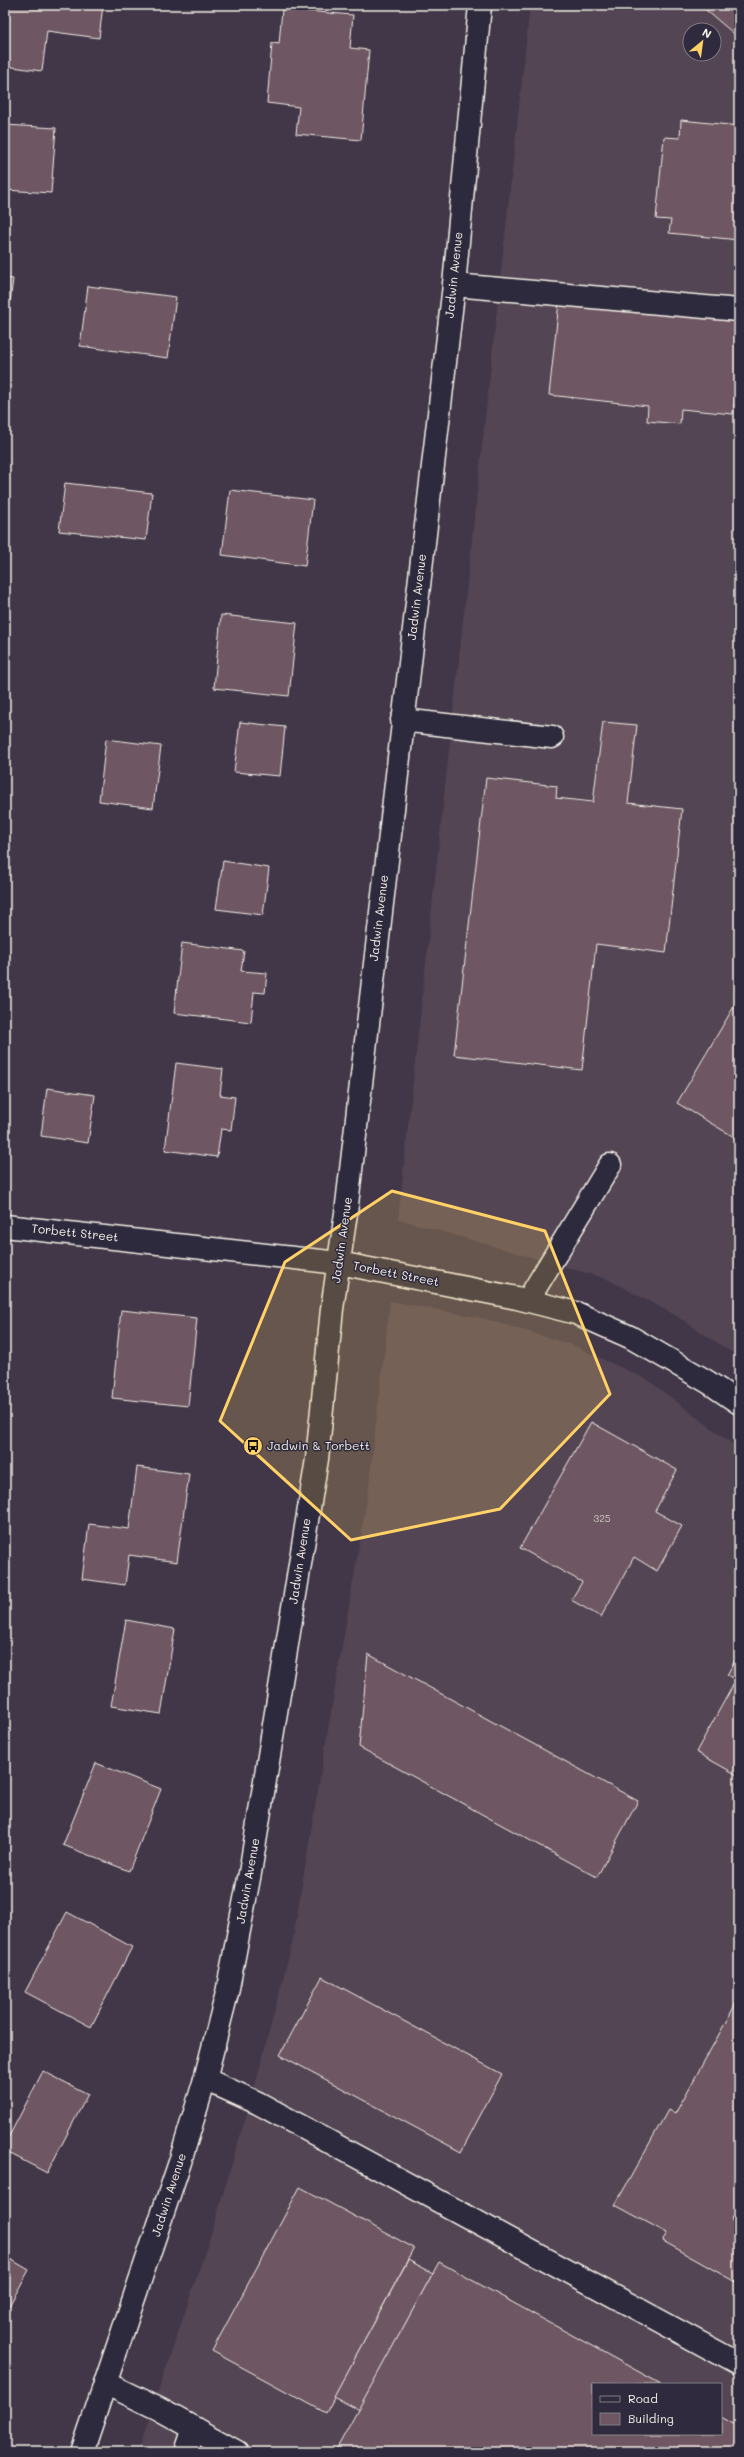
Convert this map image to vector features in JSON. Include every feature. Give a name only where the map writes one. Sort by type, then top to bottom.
[{"type":"main road","name":"Jadwin Avenue","points":[[82,2452],[180,2162],[205,2078],[227,1993],[253,1852],[317,1459],[402,720],[454,285],[480,5]]},
{"type":"main road","points":[[454,285],[739,310]]},
{"type":"main road","points":[[402,720],[552,737]]},
{"type":"main road","points":[[528,1300],[610,1165]]},
{"type":"main road","name":"Torbett Street","points":[[5,1226],[339,1263],[528,1300],[576,1312],[630,1337],[708,1382],[739,1403]]},
{"type":"main road","points":[[205,2078],[258,2103],[739,2364]]},
{"type":"main road","points":[[106,2383],[237,2452]]},
{"type":"main road","points":[[186,2452],[194,2428]]},
{"type":"highlighted area","points":[[392,1191],[545,1231],[610,1394],[500,1509],[351,1540],[220,1421],[285,1262]]},
{"type":"shaded area","points":[[530,5],[739,5],[739,1357],[675,1315],[607,1279],[398,1219]]},
{"type":"shaded area","points":[[390,1301],[482,1318],[570,1344],[648,1380],[739,1449],[739,2452],[138,2452],[212,2231],[255,2086],[292,1944],[368,1492]]},
{"type":"building","points":[[5,5],[40,5],[73,9],[74,5],[103,5],[99,38],[47,31],[42,71],[5,66]]},
{"type":"building","points":[[700,5],[739,5],[739,38],[722,22]]},
{"type":"building","points":[[282,9],[353,15],[350,48],[369,50],[361,140],[296,134],[299,107],[267,103],[272,43],[279,44]]},
{"type":"building","points":[[681,120],[739,126],[739,240],[669,233],[671,220],[656,219],[664,137],[680,138]]},
{"type":"building","points":[[5,125],[56,128],[51,193],[5,190]]},
{"type":"building","points":[[5,278],[13,279],[7,327],[5,327]]},
{"type":"building","points":[[88,286],[176,297],[168,358],[80,346]]},
{"type":"building","points":[[559,302],[739,322],[739,362],[733,414],[681,409],[680,424],[647,421],[648,406],[549,395]]},
{"type":"building","points":[[65,483],[152,493],[146,540],[59,531]]},
{"type":"building","points":[[230,490],[313,500],[305,566],[222,555]]},
{"type":"building","points":[[221,615],[297,623],[289,696],[214,688]]},
{"type":"building","points":[[240,722],[285,727],[280,776],[234,772]]},
{"type":"building","points":[[603,722],[637,725],[628,803],[682,809],[666,953],[596,944],[582,1070],[454,1055],[486,778],[557,786],[556,798],[593,802]]},
{"type":"building","points":[[106,739],[161,746],[153,808],[99,801]]},
{"type":"building","points":[[223,861],[269,868],[263,915],[216,909]]},
{"type":"building","points":[[182,943],[244,951],[241,971],[267,973],[265,993],[254,992],[251,1022],[174,1013]]},
{"type":"building","points":[[739,998],[739,1140],[677,1103]]},
{"type":"building","points":[[176,1063],[223,1069],[220,1095],[235,1097],[231,1130],[221,1129],[217,1157],[165,1150]]},
{"type":"building","points":[[47,1088],[95,1095],[88,1143],[41,1136]]},
{"type":"building","points":[[121,1310],[197,1318],[188,1406],[112,1398]]},
{"type":"building","points":[[591,1422],[677,1470],[655,1511],[682,1526],[657,1571],[634,1557],[601,1617],[571,1600],[582,1582],[520,1548]]},
{"type":"building","points":[[137,1467],[189,1474],[177,1562],[129,1555],[125,1585],[82,1579],[89,1524],[129,1529]]},
{"type":"building","points":[[126,1620],[175,1629],[161,1714],[111,1706]]},
{"type":"building","points":[[739,1653],[739,1776],[696,1752],[736,1680],[727,1675]]},
{"type":"building","points":[[368,1654],[638,1801],[597,1877],[359,1747]]},
{"type":"building","points":[[96,1763],[161,1789],[129,1871],[63,1845]]},
{"type":"building","points":[[67,1912],[132,1947],[91,2027],[25,1992]]},
{"type":"building","points":[[322,1977],[502,2074],[461,2152],[280,2055]]},
{"type":"building","points":[[739,1998],[739,2206],[731,2221],[739,2225],[739,2284],[662,2241],[667,2233],[615,2205],[668,2110],[675,2114]]},
{"type":"building","points":[[43,2071],[88,2094],[47,2173],[5,2151],[5,2144]]},
{"type":"building","points":[[300,2187],[414,2248],[326,2413],[212,2351]]},
{"type":"building","points":[[5,2256],[29,2270],[9,2306],[5,2303]]},
{"type":"building","points":[[408,2260],[433,2273],[359,2410],[334,2397]]},
{"type":"building","points":[[439,2262],[659,2383],[592,2383],[592,2435],[722,2435],[722,2418],[739,2427],[739,2452],[340,2452],[336,2450]]},
{"type":"place","name":"Jadwin & Torbett","points":[[253,1446]]}]
